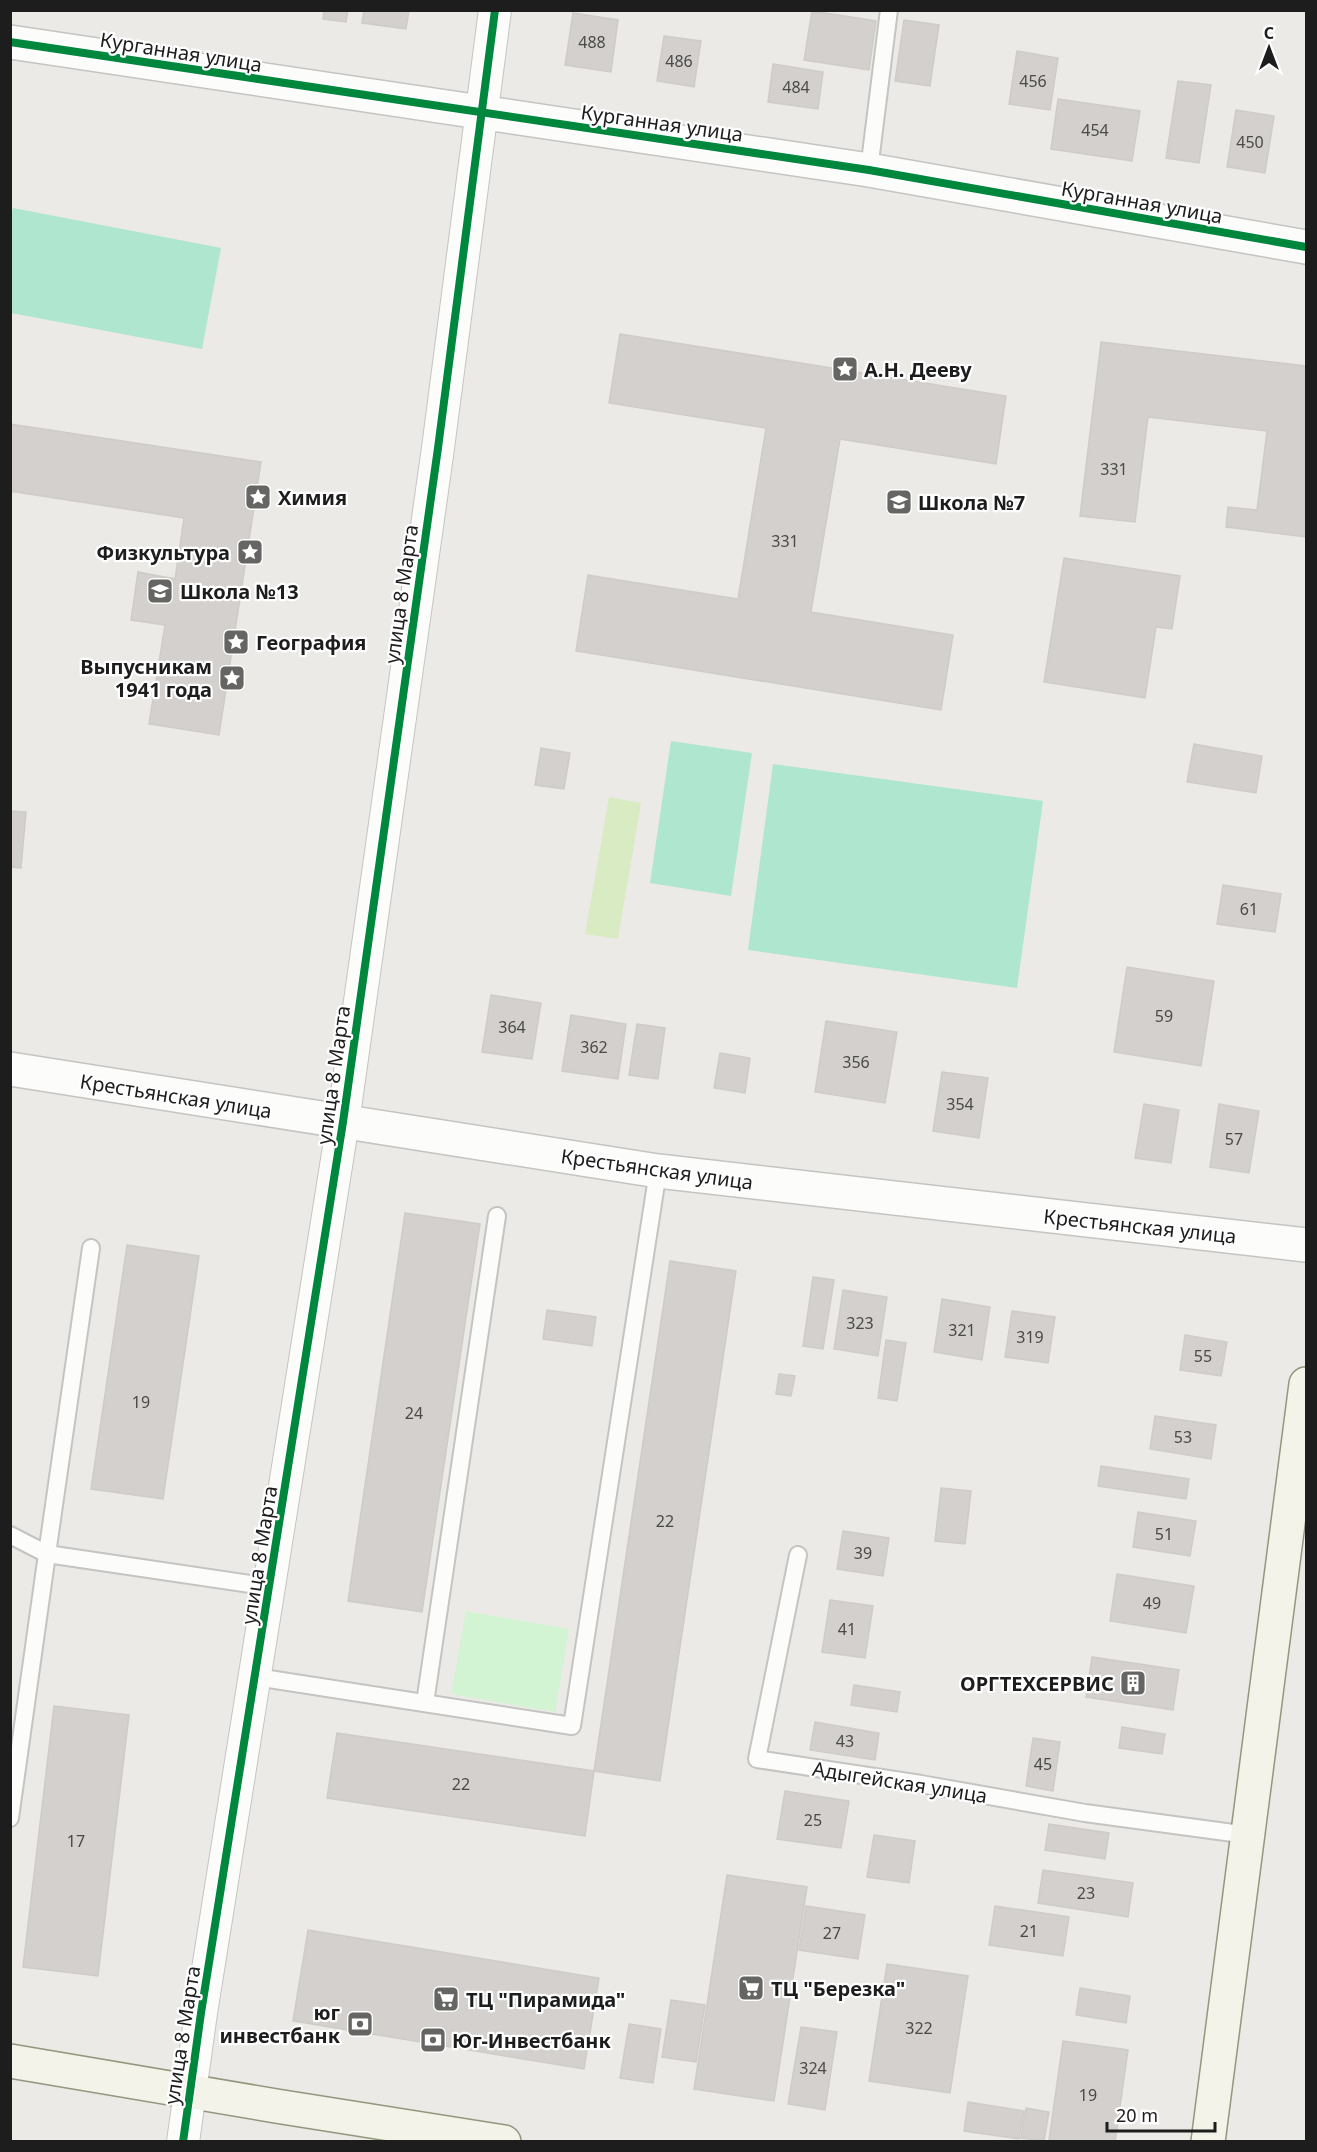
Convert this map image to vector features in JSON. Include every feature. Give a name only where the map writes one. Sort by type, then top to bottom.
[{"type":"main road","points":[[1208,2142],[1306,1384]]},
{"type":"main road","points":[[10,2061],[504,2142]]},
{"type":"street","name":"улица 8 Марта","points":[[183,2142],[343,1122],[438,448],[495,10]]},
{"type":"street","name":"Курганная улица","points":[[10,42],[869,171],[1306,248]]},
{"type":"street","name":"Крестьянская улица","points":[[10,1069],[658,1171],[1306,1245]]},
{"type":"lane","points":[[869,171],[889,10]]},
{"type":"lane","points":[[256,1677],[572,1726],[658,1171]]},
{"type":"lane","points":[[425,1703],[497,1216]]},
{"type":"lane","points":[[10,1818],[91,1248]]},
{"type":"lane","points":[[10,1535],[47,1554],[271,1587]]},
{"type":"lane","name":"Адыгейская улица","points":[[798,1555],[757,1759],[921,1784],[1085,1813],[1248,1835]]},
{"type":"green space","points":[[13,208],[221,248],[202,349],[11,313],[10,220]]},
{"type":"green space","points":[[671,741],[752,753],[731,896],[650,883]]},
{"type":"green space","points":[[773,764],[1043,801],[1017,988],[748,950]]},
{"type":"green space","points":[[609,797],[641,803],[618,939],[585,934]]},
{"type":"green space","points":[[466,1611],[569,1629],[555,1712],[451,1694]]},
{"type":"building","points":[[324,10],[348,10],[346,22],[323,19]]},
{"type":"building","points":[[364,10],[409,10],[406,29],[362,23]]},
{"type":"building","points":[[812,11],[876,21],[869,70],[804,60]]},
{"type":"building","points":[[573,13],[618,20],[611,72],[565,65]]},
{"type":"building","points":[[904,20],[939,25],[930,86],[895,81]]},
{"type":"building","points":[[664,36],[701,41],[694,87],[657,81]]},
{"type":"building","points":[[1017,51],[1058,58],[1050,110],[1009,104]]},
{"type":"building","points":[[773,64],[823,72],[818,109],[768,102]]},
{"type":"building","points":[[1178,81],[1211,85],[1199,163],[1166,158]]},
{"type":"building","points":[[1058,99],[1140,111],[1132,161],[1051,149]]},
{"type":"building","points":[[1236,110],[1274,116],[1265,173],[1227,167]]},
{"type":"building","points":[[620,334],[1006,396],[996,464],[840,439],[811,612],[953,635],[941,710],[576,651],[588,575],[738,599],[766,428],[609,403]]},
{"type":"building","points":[[1101,342],[1306,366],[1306,537],[1226,527],[1228,507],[1257,510],[1267,431],[1148,417],[1135,522],[1080,516]]},
{"type":"building","points":[[10,424],[261,462],[219,735],[149,724],[165,625],[131,620],[138,572],[175,579],[184,518],[10,491]]},
{"type":"building","points":[[1064,558],[1180,576],[1172,629],[1156,627],[1145,698],[1044,682]]},
{"type":"building","points":[[1194,744],[1262,756],[1256,793],[1187,782]]},
{"type":"building","points":[[541,748],[570,753],[564,789],[535,785]]},
{"type":"building","points":[[10,811],[26,812],[21,868],[10,867]]},
{"type":"building","points":[[1223,885],[1281,894],[1275,932],[1217,924]]},
{"type":"building","points":[[1127,967],[1214,981],[1201,1066],[1114,1052]]},
{"type":"building","points":[[491,995],[541,1003],[532,1059],[482,1052]]},
{"type":"building","points":[[571,1015],[626,1024],[618,1079],[562,1071]]},
{"type":"building","points":[[826,1021],[897,1032],[885,1103],[815,1092]]},
{"type":"building","points":[[637,1024],[665,1028],[658,1079],[629,1075]]},
{"type":"building","points":[[720,1053],[750,1058],[745,1093],[714,1088]]},
{"type":"building","points":[[942,1072],[988,1078],[979,1138],[933,1131]]},
{"type":"building","points":[[1144,1104],[1179,1110],[1171,1163],[1135,1158]]},
{"type":"building","points":[[1219,1104],[1259,1111],[1249,1173],[1210,1167]]},
{"type":"building","points":[[405,1213],[480,1224],[422,1612],[348,1601]]},
{"type":"building","points":[[127,1245],[199,1256],[163,1499],[91,1489]]},
{"type":"building","points":[[670,1261],[736,1271],[660,1781],[594,1771]]},
{"type":"building","points":[[813,1277],[834,1280],[823,1349],[803,1346]]},
{"type":"building","points":[[843,1290],[887,1297],[878,1356],[834,1349]]},
{"type":"building","points":[[942,1299],[990,1307],[982,1360],[934,1352]]},
{"type":"building","points":[[547,1310],[596,1317],[592,1346],[543,1339]]},
{"type":"building","points":[[1012,1311],[1055,1317],[1048,1363],[1005,1357]]},
{"type":"building","points":[[1185,1335],[1227,1342],[1221,1376],[1180,1370]]},
{"type":"building","points":[[886,1340],[906,1343],[897,1401],[878,1398]]},
{"type":"building","points":[[779,1374],[795,1376],[791,1396],[776,1394]]},
{"type":"building","points":[[1155,1416],[1216,1425],[1211,1459],[1150,1449]]},
{"type":"building","points":[[1101,1466],[1189,1479],[1186,1499],[1098,1486]]},
{"type":"building","points":[[941,1488],[971,1491],[965,1544],[935,1541]]},
{"type":"building","points":[[1138,1512],[1196,1521],[1190,1556],[1133,1547]]},
{"type":"building","points":[[843,1531],[889,1538],[883,1576],[837,1569]]},
{"type":"building","points":[[1117,1574],[1194,1586],[1186,1633],[1110,1621]]},
{"type":"building","points":[[830,1600],[873,1606],[865,1658],[822,1652]]},
{"type":"building","name":"ОРГТЕХСЕРВИС","points":[[1092,1657],[1179,1670],[1173,1710],[1086,1697]]},
{"type":"building","points":[[854,1685],[900,1692],[897,1712],[851,1705]]},
{"type":"building","points":[[54,1706],[129,1715],[98,1976],[23,1967]]},
{"type":"building","points":[[815,1722],[879,1733],[875,1760],[810,1750]]},
{"type":"building","points":[[1122,1727],[1165,1734],[1162,1754],[1119,1748]]},
{"type":"building","points":[[337,1733],[594,1771],[585,1836],[327,1798]]},
{"type":"building","points":[[1033,1738],[1060,1742],[1053,1791],[1026,1786]]},
{"type":"building","points":[[785,1791],[849,1801],[841,1848],[777,1839]]},
{"type":"building","points":[[1049,1824],[1109,1833],[1105,1859],[1045,1850]]},
{"type":"building","points":[[874,1835],[915,1841],[909,1883],[867,1877]]},
{"type":"building","points":[[1043,1870],[1133,1883],[1128,1917],[1038,1903]]},
{"type":"building","name":"ТЦ \"Березка\"","points":[[727,1875],[807,1887],[774,2101],[694,2089]]},
{"type":"building","points":[[806,1906],[865,1915],[858,1959],[799,1950]]},
{"type":"building","points":[[995,1906],[1069,1917],[1063,1956],[989,1945]]},
{"type":"building","name":"ТЦ \"Пирамида\"","points":[[308,1930],[599,1978],[584,2069],[293,2021]]},
{"type":"building","points":[[887,1964],[968,1976],[950,2093],[869,2081]]},
{"type":"building","points":[[1080,1988],[1130,1996],[1126,2023],[1076,2015]]},
{"type":"building","points":[[671,2000],[705,2005],[696,2062],[662,2057]]},
{"type":"building","points":[[629,2024],[661,2029],[653,2083],[620,2078]]},
{"type":"building","points":[[801,2027],[837,2032],[825,2110],[788,2104]]},
{"type":"building","points":[[1063,2041],[1128,2050],[1115,2142],[1049,2140]]},
{"type":"building","points":[[968,2102],[1024,2111],[1019,2139],[964,2131]]},
{"type":"building","points":[[1026,2108],[1049,2112],[1044,2141],[1021,2138]]},
{"type":"cycle path","points":[[183,2142],[201,2013],[343,1122],[438,448],[495,10]]},
{"type":"cycle path","points":[[10,42],[869,170],[1306,247]]},
{"type":"place","name":"А.Н. Дееву","points":[[845,369]]},
{"type":"place","name":"Химия","points":[[258,497]]},
{"type":"place","name":"Школа №7","points":[[899,502]]},
{"type":"place","name":"Физкультура","points":[[250,552]]},
{"type":"place","name":"Школа №13","points":[[160,591]]},
{"type":"place","name":"География","points":[[236,642]]},
{"type":"place","name":"Выпусникам 1941 года","points":[[232,678]]},
{"type":"place","name":"ОРГТЕХСЕРВИС","points":[[1133,1683]]},
{"type":"place","name":"ТЦ \"Березка\"","points":[[751,1988]]},
{"type":"place","name":"ТЦ \"Пирамида\"","points":[[446,1999]]},
{"type":"place","name":"юг инвестбанк","points":[[360,2024]]},
{"type":"place","name":"Юг-Инвестбанк","points":[[433,2040]]}]
